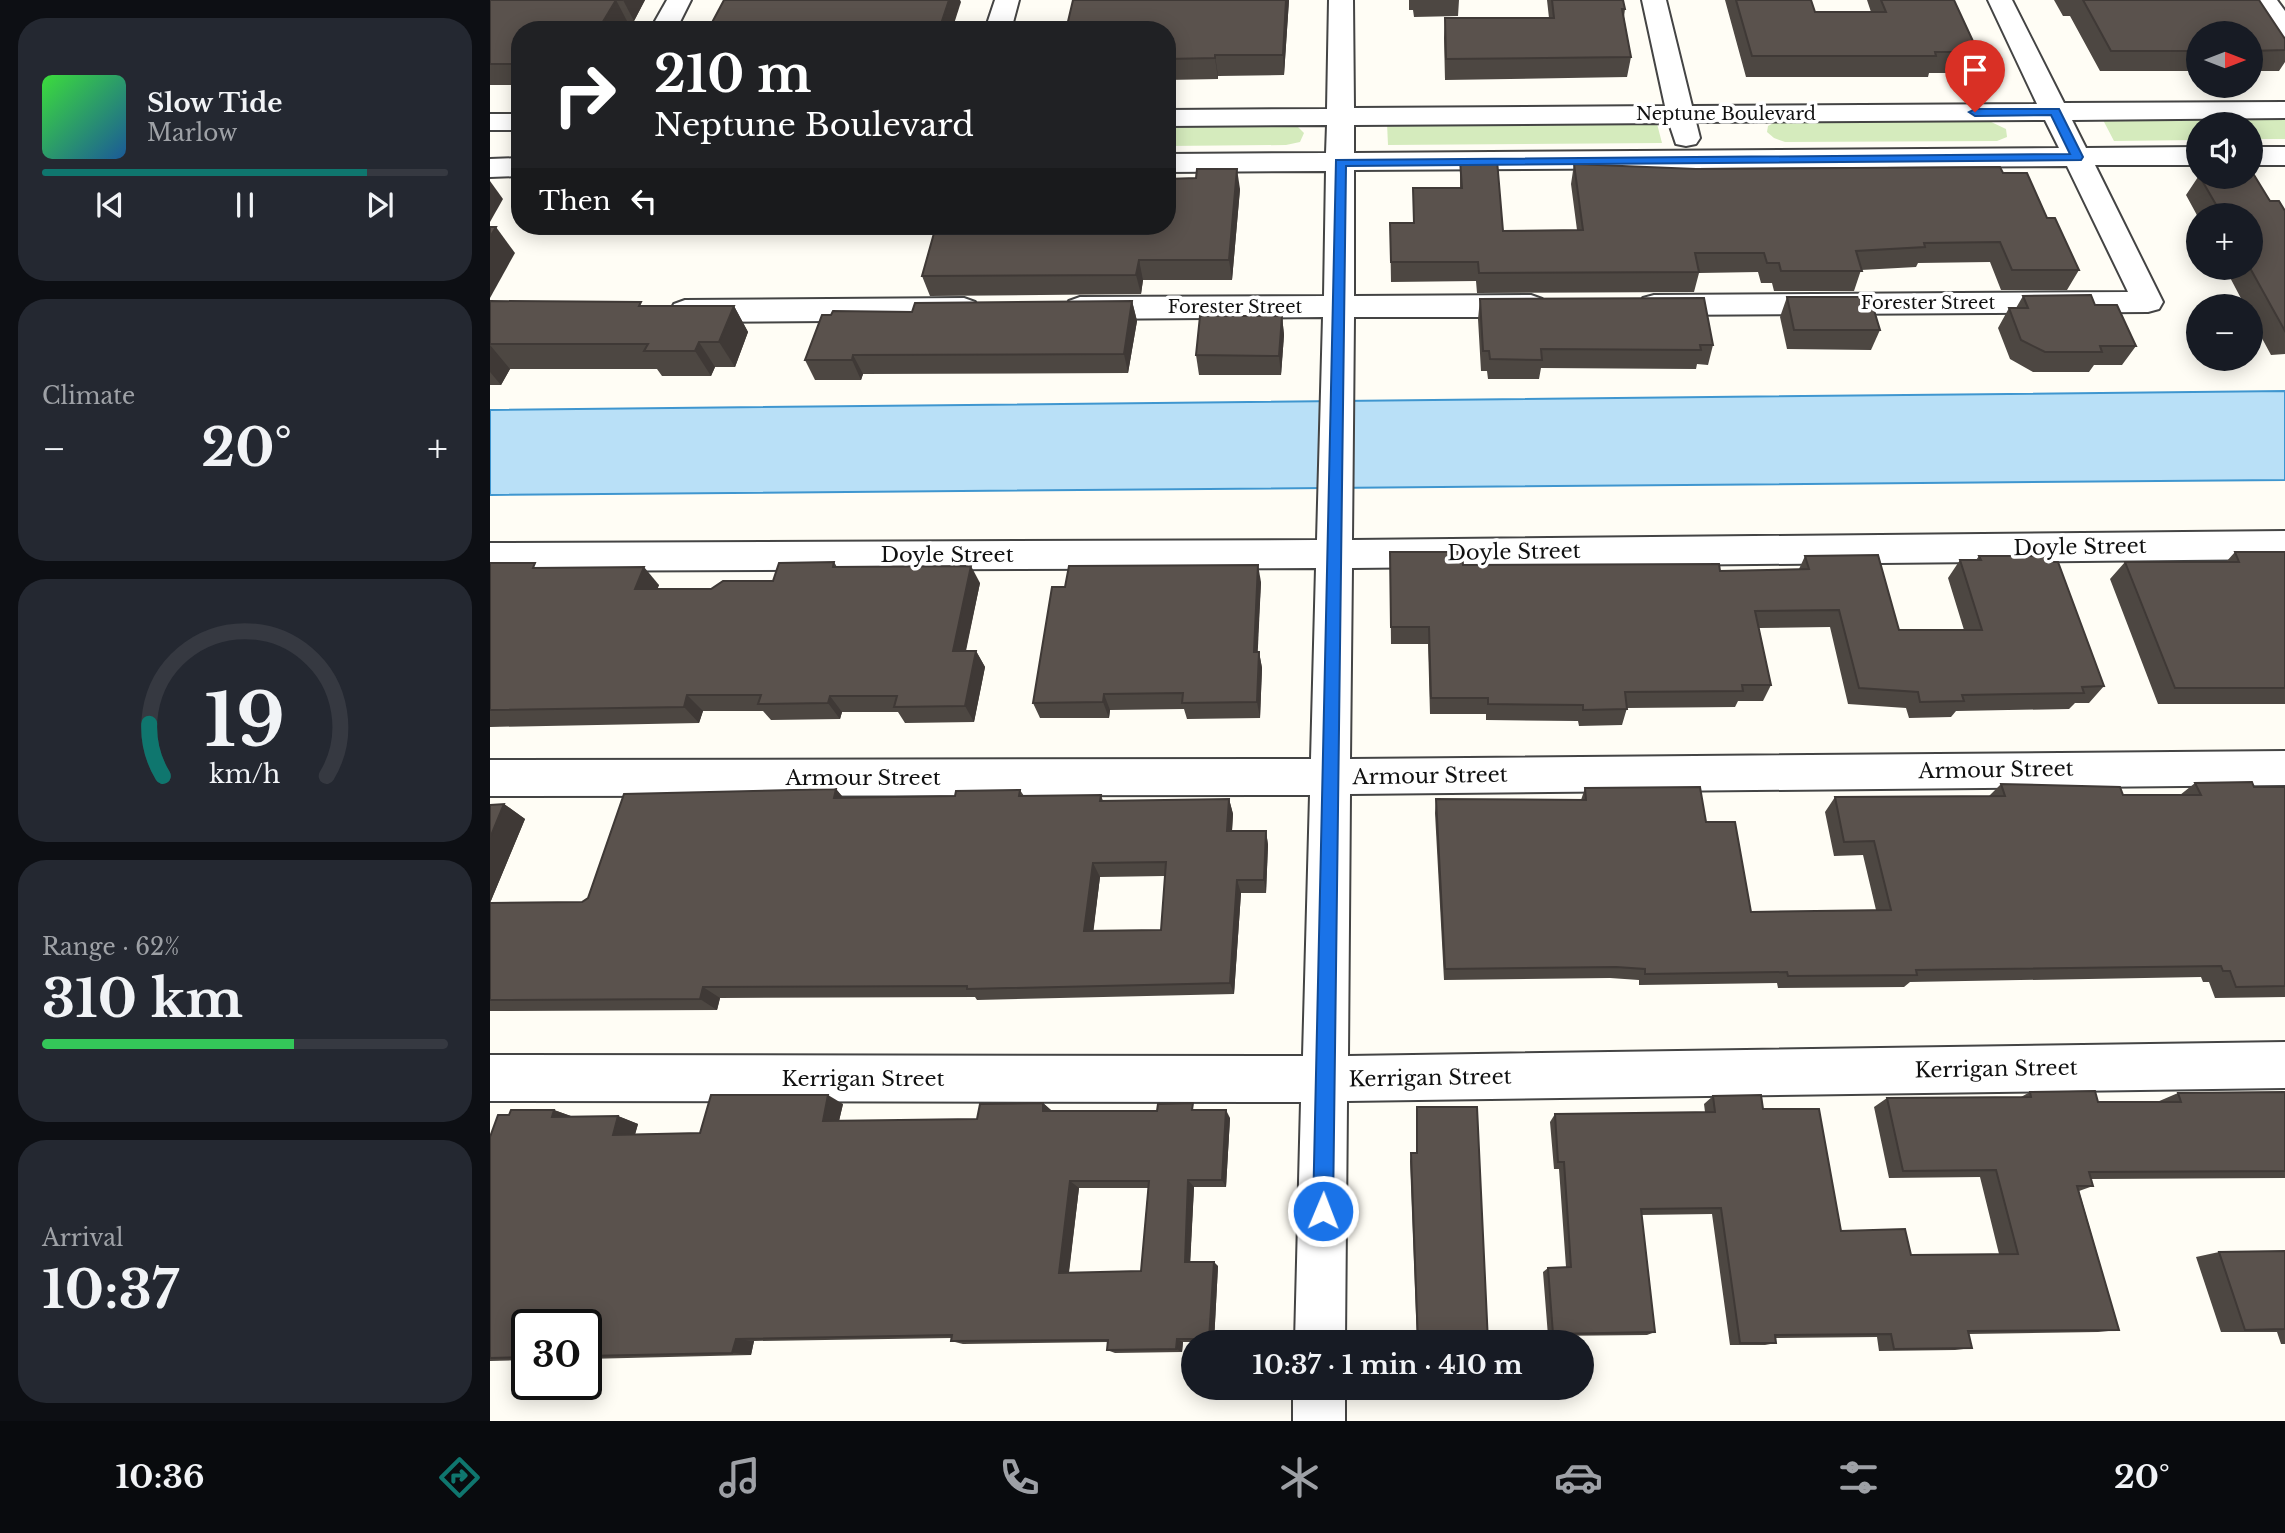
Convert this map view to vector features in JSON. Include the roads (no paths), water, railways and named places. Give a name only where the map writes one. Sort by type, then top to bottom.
[{"type":"street","points":[[668,21],[679,0]]},
{"type":"street","points":[[1001,21],[1007,0]]},
{"type":"street","points":[[1320,1330],[1338,376],[1341,0]]},
{"type":"street","points":[[1654,0],[1691,160]]},
{"type":"street","points":[[2000,0],[2077,157]]},
{"type":"street","points":[[2264,0],[2285,29]]},
{"type":"street","name":"Neptune Boulevard","points":[[1176,118],[2285,110]]},
{"type":"street","points":[[490,122],[511,122]]},
{"type":"street","points":[[1176,163],[2186,156]]},
{"type":"street","points":[[2263,156],[2285,156]]},
{"type":"street","name":"Forester Street","points":[[1632,305],[2148,302],[2077,157]]},
{"type":"street","points":[[490,168],[511,167]]},
{"type":"street","name":"Forester Street","points":[[1047,309],[1562,305]]},
{"type":"street","points":[[657,311],[991,309]]},
{"type":"street","name":"Doyle Street","points":[[490,557],[1335,537],[2285,545]]},
{"type":"street","name":"Armour Street","points":[[490,778],[1331,777],[2285,768]]},
{"type":"street","name":"Kerrigan Street","points":[[490,1078],[1325,1079],[2285,1065]]},
{"type":"street","points":[[1319,1400],[1319,1421]]},
{"type":"water","points":[[2285,391],[2285,480],[490,495],[490,410]]}]
